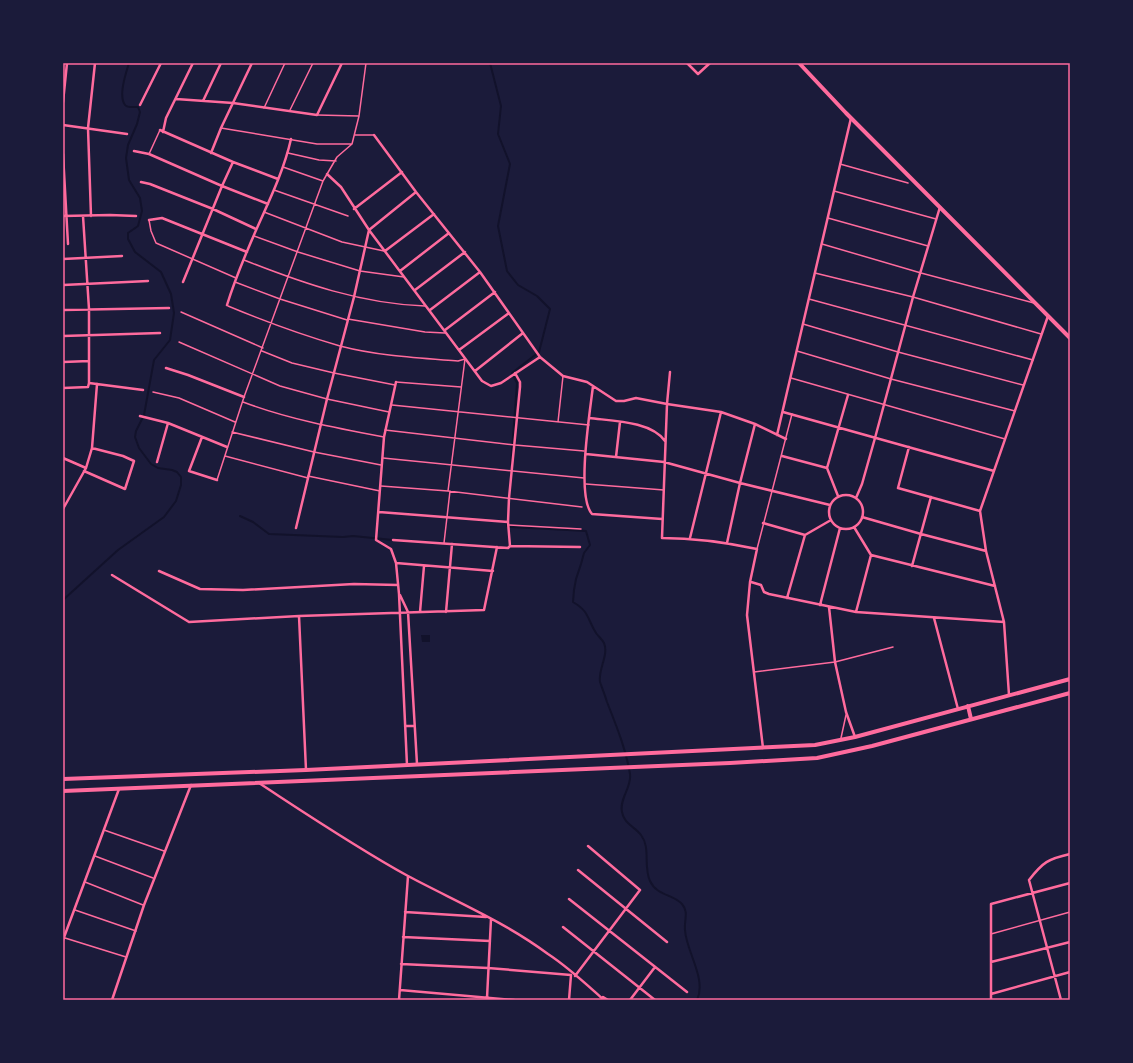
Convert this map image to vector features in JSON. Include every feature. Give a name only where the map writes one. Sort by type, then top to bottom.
[{"type":"main road","points":[[799,63],[851,118],[1070,338]]},
{"type":"main road","points":[[63,779],[306,770],[763,749],[816,745],[855,737],[1070,678]]},
{"type":"main road","points":[[63,791],[723,764],[817,758],[872,746],[1070,693]]},
{"type":"main road","points":[[968,706],[971,719]]},
{"type":"street","points":[[63,102],[67,63]]},
{"type":"street","points":[[91,216],[88,128],[95,63]]},
{"type":"street","points":[[140,105],[161,63]]},
{"type":"street","points":[[193,63],[161,131],[211,153],[278,179]]},
{"type":"street","points":[[203,101],[221,63]]},
{"type":"street","points":[[211,153],[221,128],[252,63]]},
{"type":"street","points":[[176,99],[233,103],[318,115],[342,63]]},
{"type":"street","points":[[687,63],[698,74],[710,63]]},
{"type":"street","points":[[777,435],[851,118]]},
{"type":"street","points":[[63,125],[127,134]]},
{"type":"street","points":[[374,135],[416,192],[465,252],[540,356],[563,376],[580,380],[593,386],[616,401],[636,398],[721,412],[755,424],[786,439]]},
{"type":"street","points":[[227,305],[236,278],[256,229],[274,190],[288,153],[291,140]]},
{"type":"street","points":[[134,151],[149,154],[222,186],[268,204]]},
{"type":"street","points":[[63,154],[65,216],[68,244]]},
{"type":"street","points":[[183,282],[233,162]]},
{"type":"street","points":[[354,209],[402,172]]},
{"type":"street","points":[[327,174],[341,187],[369,230],[482,381],[491,386],[501,383],[540,356]]},
{"type":"street","points":[[141,182],[150,184],[213,209],[256,229]]},
{"type":"street","points":[[296,528],[327,399],[354,297],[369,230],[416,192]]},
{"type":"street","points":[[856,498],[862,484],[913,297],[940,207]]},
{"type":"street","points":[[385,252],[434,214]]},
{"type":"street","points":[[65,216],[136,216]]},
{"type":"street","points":[[63,388],[88,387],[89,383],[89,309],[83,216]]},
{"type":"street","points":[[149,220],[162,218],[247,252]]},
{"type":"street","points":[[400,271],[449,233]]},
{"type":"street","points":[[415,290],[465,252]]},
{"type":"street","points":[[63,259],[122,256]]},
{"type":"street","points":[[430,310],[480,272]]},
{"type":"street","points":[[63,285],[148,281]]},
{"type":"street","points":[[446,331],[495,292]]},
{"type":"street","points":[[63,310],[169,308]]},
{"type":"street","points":[[459,350],[509,313]]},
{"type":"street","points":[[1010,695],[1004,622],[986,551],[980,511],[1048,316]]},
{"type":"street","points":[[63,336],[160,333]]},
{"type":"street","points":[[475,372],[523,333]]},
{"type":"street","points":[[63,362],[89,361]]},
{"type":"street","points":[[166,368],[244,397]]},
{"type":"street","points":[[670,372],[664,462],[662,538],[690,538],[757,549],[750,582],[747,615],[763,749]]},
{"type":"street","points":[[510,546],[509,498],[520,382],[515,373]]},
{"type":"street","points":[[89,383],[143,390]]},
{"type":"street","points":[[63,509],[85,469],[92,448],[97,384]]},
{"type":"street","points":[[395,384],[384,437],[376,538],[391,549],[396,563],[400,594],[408,612],[417,764]]},
{"type":"street","points":[[593,386],[584,478],[588,508],[592,514],[662,519]]},
{"type":"street","points":[[838,496],[827,468],[848,395]]},
{"type":"street","points":[[690,538],[721,412]]},
{"type":"street","points":[[783,412],[994,471]]},
{"type":"street","points":[[140,416],[168,423],[227,446]]},
{"type":"street","points":[[589,418],[649,428],[658,433],[665,442]]},
{"type":"street","points":[[616,457],[620,422]]},
{"type":"street","points":[[157,462],[168,423]]},
{"type":"street","points":[[727,543],[755,424]]},
{"type":"street","points":[[202,437],[189,471],[217,480]]},
{"type":"street","points":[[909,447],[898,488],[980,511]]},
{"type":"street","points":[[63,458],[125,489],[134,461],[124,456],[92,448]]},
{"type":"street","points":[[586,453],[664,462],[740,483],[830,504]]},
{"type":"street","points":[[782,456],[827,468]]},
{"type":"street","points":[[845,494],[856,498],[861,503],[862,517],[854,527],[840,528],[831,520],[829,510],[830,504],[838,496],[845,494]]},
{"type":"street","points":[[912,566],[931,497]]},
{"type":"street","points":[[379,512],[447,517],[509,524]]},
{"type":"street","points":[[862,517],[986,551]]},
{"type":"street","points":[[787,598],[805,535],[831,520]]},
{"type":"street","points":[[763,524],[805,535]]},
{"type":"street","points":[[854,527],[871,555],[995,586]]},
{"type":"street","points":[[820,605],[840,528]]},
{"type":"street","points":[[393,540],[508,548],[510,546],[580,547]]},
{"type":"street","points":[[446,612],[452,544]]},
{"type":"street","points":[[112,575],[189,622],[299,616],[484,610],[494,571],[497,547]]},
{"type":"street","points":[[856,612],[871,555]]},
{"type":"street","points":[[396,563],[494,571]]},
{"type":"street","points":[[420,612],[424,566]]},
{"type":"street","points":[[159,571],[200,589],[244,590],[354,584],[398,585]]},
{"type":"street","points":[[750,582],[761,585],[766,594],[856,612],[1004,622]]},
{"type":"street","points":[[400,594],[407,765]]},
{"type":"street","points":[[829,607],[835,662],[846,712],[855,737]]},
{"type":"street","points":[[299,616],[306,770]]},
{"type":"street","points":[[934,618],[958,709]]},
{"type":"street","points":[[405,726],[415,726]]},
{"type":"street","points":[[258,783],[408,876],[488,917],[549,954],[604,1000]]},
{"type":"street","points":[[112,1000],[144,905],[191,785]]},
{"type":"street","points":[[64,939],[120,788]]},
{"type":"street","points":[[575,976],[640,890],[588,846]]},
{"type":"street","points":[[1061,1000],[1029,880],[1048,860],[1070,854]]},
{"type":"street","points":[[578,870],[667,942]]},
{"type":"street","points":[[399,1000],[408,876]]},
{"type":"street","points":[[991,1000],[991,904],[1070,883]]},
{"type":"street","points":[[569,899],[687,992]]},
{"type":"street","points":[[405,912],[488,917]]},
{"type":"street","points":[[487,999],[491,919]]},
{"type":"street","points":[[563,927],[655,1000]]},
{"type":"street","points":[[403,937],[490,941]]},
{"type":"street","points":[[991,962],[1070,942]]},
{"type":"street","points":[[401,964],[572,974]]},
{"type":"street","points":[[630,1000],[655,967]]},
{"type":"street","points":[[991,994],[1070,972]]},
{"type":"street","points":[[569,1000],[572,974]]},
{"type":"street","points":[[400,990],[487,999],[514,1000]]},
{"type":"street","points":[[598,1000],[599,995]]},
{"type":"street","points":[[599,995],[608,1000]]},
{"type":"lane","points":[[264,108],[285,63]]},
{"type":"lane","points":[[289,112],[313,63]]},
{"type":"lane","points":[[217,480],[242,402],[262,351],[323,181],[343,151],[352,144],[359,116],[366,63]]},
{"type":"lane","points":[[318,115],[359,116]]},
{"type":"lane","points":[[221,128],[317,144],[352,144]]},
{"type":"lane","points":[[149,154],[161,131]]},
{"type":"lane","points":[[355,135],[374,135]]},
{"type":"lane","points":[[288,153],[319,160],[336,161]]},
{"type":"lane","points":[[840,164],[908,184]]},
{"type":"lane","points":[[282,167],[323,181]]},
{"type":"lane","points":[[274,190],[348,216]]},
{"type":"lane","points":[[834,191],[936,219]]},
{"type":"lane","points":[[264,212],[342,242],[385,252]]},
{"type":"lane","points":[[828,218],[928,246]]},
{"type":"lane","points":[[149,220],[151,231],[156,243],[236,278]]},
{"type":"lane","points":[[254,236],[298,252],[360,271],[405,277]]},
{"type":"lane","points":[[822,244],[1036,304]]},
{"type":"lane","points":[[244,260],[288,278],[354,297],[427,306]]},
{"type":"lane","points":[[815,273],[913,297],[1042,334]]},
{"type":"lane","points":[[235,282],[280,299],[348,320],[425,332],[446,331]]},
{"type":"lane","points":[[809,299],[1033,360]]},
{"type":"lane","points":[[227,305],[271,324],[341,346],[400,356],[458,361],[465,359],[450,465],[444,543]]},
{"type":"lane","points":[[181,312],[263,348]]},
{"type":"lane","points":[[803,324],[898,352],[1024,385]]},
{"type":"lane","points":[[179,342],[280,386],[327,399],[389,412]]},
{"type":"lane","points":[[262,351],[292,362],[334,373],[395,384],[461,387]]},
{"type":"lane","points":[[797,351],[891,379],[1015,411]]},
{"type":"lane","points":[[558,422],[563,376]]},
{"type":"lane","points":[[791,378],[1005,439]]},
{"type":"lane","points":[[153,392],[179,398],[235,422]]},
{"type":"lane","points":[[242,402],[266,411],[321,426],[384,437]]},
{"type":"lane","points":[[390,405],[589,425]]},
{"type":"lane","points":[[757,549],[792,414]]},
{"type":"lane","points":[[385,430],[586,453]]},
{"type":"lane","points":[[232,432],[314,452],[381,465]]},
{"type":"lane","points":[[224,456],[308,477],[380,491]]},
{"type":"lane","points":[[382,458],[584,478]]},
{"type":"lane","points":[[585,484],[664,490]]},
{"type":"lane","points":[[381,486],[449,491],[582,507]]},
{"type":"lane","points":[[509,524],[581,529]]},
{"type":"lane","points":[[754,672],[835,662],[894,647]]},
{"type":"lane","points":[[840,740],[846,712]]},
{"type":"lane","points":[[104,830],[166,852]]},
{"type":"lane","points":[[95,856],[155,879]]},
{"type":"lane","points":[[85,882],[144,905]]},
{"type":"lane","points":[[75,910],[136,931]]},
{"type":"lane","points":[[991,934],[1070,912]]},
{"type":"lane","points":[[64,939],[126,957]]},
{"type":"shaded area","points":[[421,635],[430,635],[430,642],[422,642]]},
{"type":"waterway","points":[[63,600],[118,550],[164,517],[176,501],[181,485],[181,477],[177,472],[158,468],[151,464],[139,448],[135,437],[136,431],[144,415],[154,360],[170,340],[174,313],[171,294],[161,272],[135,252],[128,239],[128,233],[138,226],[142,211],[140,198],[129,180],[126,158],[128,145],[137,124],[140,112],[138,107],[127,107],[123,101],[122,90],[129,63]]},
{"type":"waterway","points":[[490,63],[501,106],[498,134],[510,164],[498,226],[507,271],[518,285],[537,296],[550,309],[539,352],[512,373],[517,383],[511,464]]},
{"type":"waterway","points":[[240,516],[253,522],[269,534],[343,537],[353,536],[393,540]]},
{"type":"waterway","points":[[507,524],[507,526],[511,527],[586,531],[590,545],[584,553],[576,579],[573,602],[582,609],[596,633],[604,643],[605,652],[600,672],[600,682],[623,746],[630,774],[629,784],[622,802],[622,812],[625,819],[644,840],[646,846],[648,875],[653,886],[657,890],[674,898],[684,907],[686,913],[686,938],[698,974],[699,992],[697,1000]]}]
